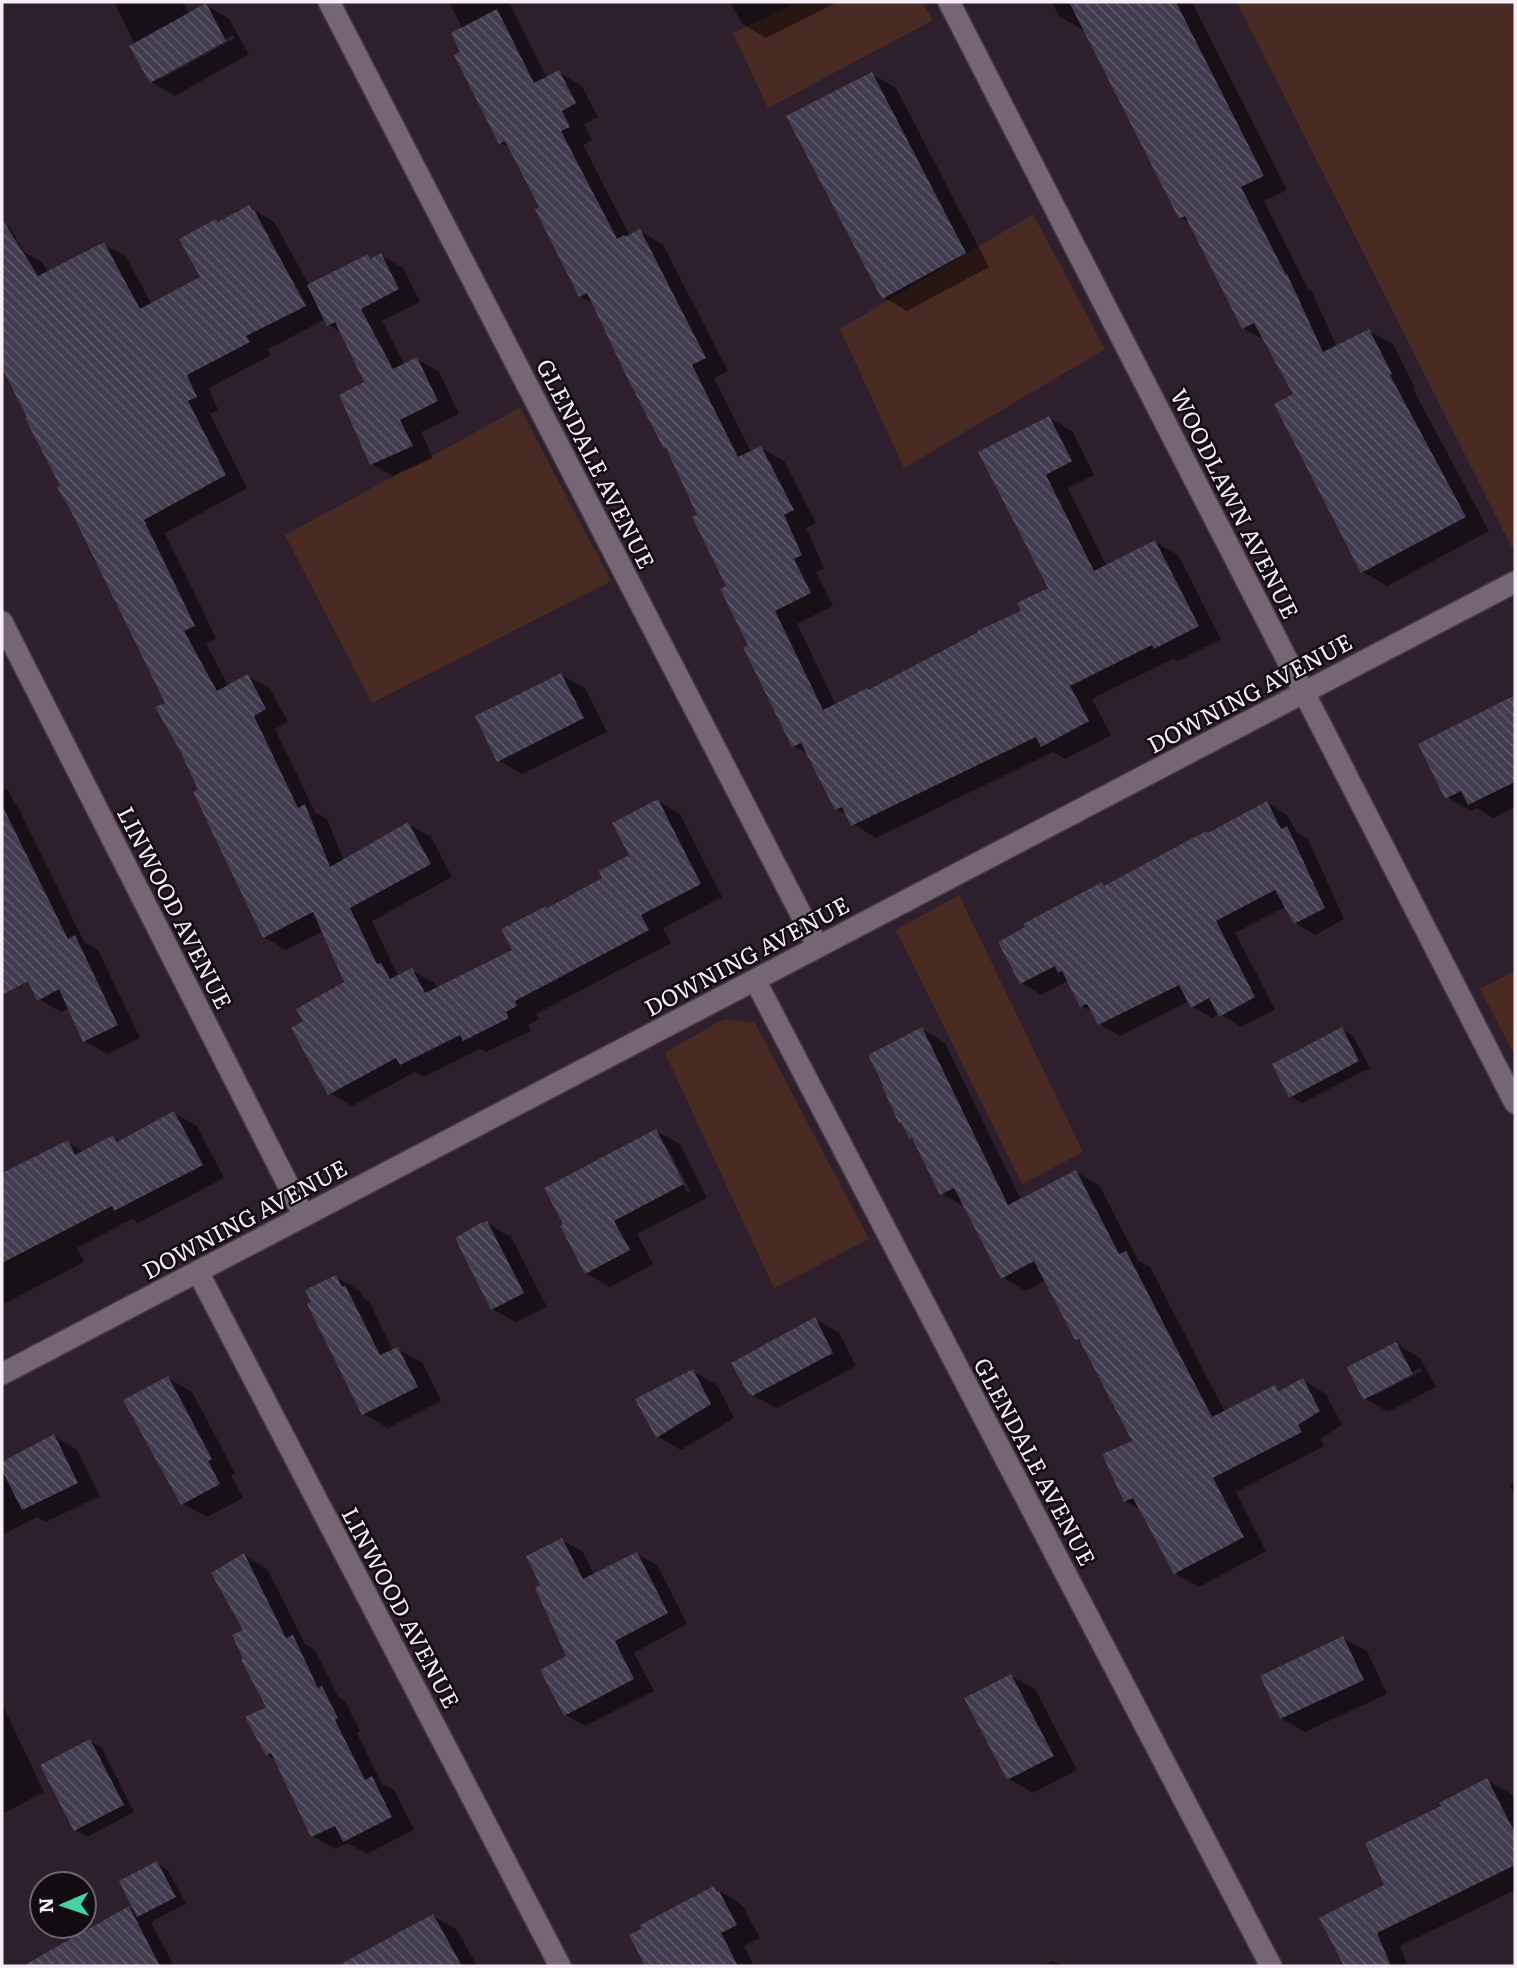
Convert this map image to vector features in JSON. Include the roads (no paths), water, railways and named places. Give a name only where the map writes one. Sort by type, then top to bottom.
[{"type":"street","name":"GLENDALE AVENUE","points":[[329,2],[818,947]]},
{"type":"street","name":"WOODLAWN AVENUE","points":[[949,2],[1515,1103]]},
{"type":"street","name":"DOWNING AVENUE","points":[[2,1374],[1515,582]]},
{"type":"street","name":"LINWOOD AVENUE","points":[[2,622],[304,1216]]},
{"type":"street","name":"GLENDALE AVENUE","points":[[755,980],[1271,1966]]},
{"type":"street","name":"LINWOOD AVENUE","points":[[198,1272],[561,1966]]}]
